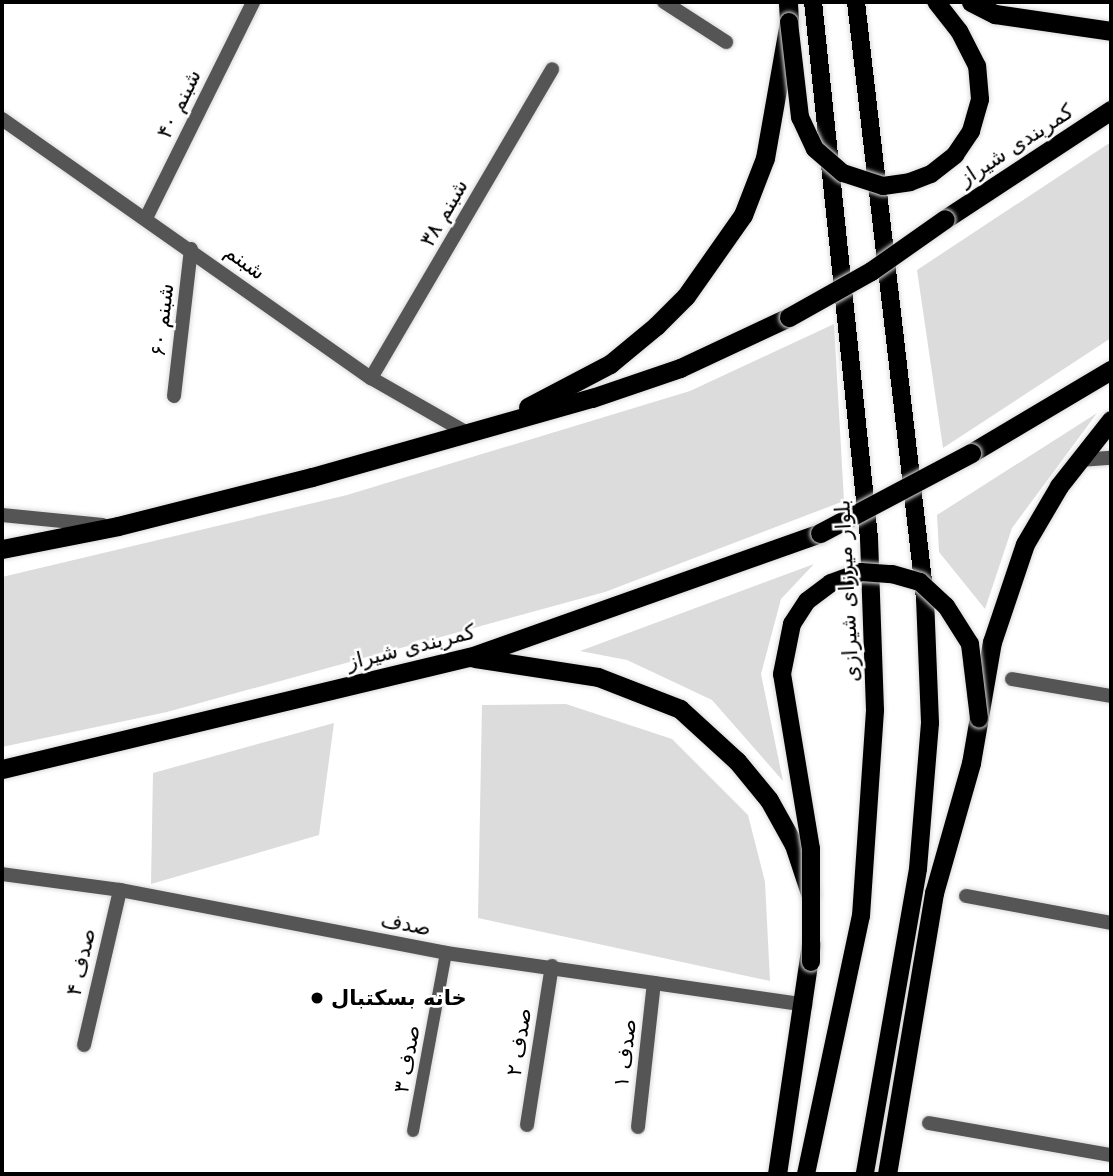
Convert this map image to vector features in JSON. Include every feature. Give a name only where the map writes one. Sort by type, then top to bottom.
[{"type":"highway","points":[[2,549],[118,526],[494,425],[610,364],[656,326],[704,271],[743,215],[765,158],[789,22],[788,2]]},
{"type":"highway","points":[[971,2],[995,14],[1111,31]]},
{"type":"highway","name":"کمربندی شیراز","points":[[494,425],[680,368],[789,317],[871,271],[1111,110]]},
{"type":"highway","name":"کمربندی شیراز","points":[[2,769],[470,657],[820,533],[971,453],[1111,370]]},
{"type":"highway","points":[[887,1174],[934,893],[979,718],[992,642],[1025,544],[1079,460],[1111,419]]},
{"type":"highway","points":[[470,657],[598,677],[671,705],[690,717],[769,800],[794,845],[811,895],[811,962],[777,1174]]},
{"type":"main road","name":"بلوار میرزای شیرازی","points":[[806,1174],[861,916],[875,710],[869,538],[813,2]]},
{"type":"main road","points":[[856,2],[925,598],[930,723],[918,869],[865,1174]]},
{"type":"main road","points":[[789,22],[800,117],[815,149],[843,173],[883,186],[910,183],[931,174],[955,155],[971,131],[980,99],[977,66],[960,31],[936,2]]},
{"type":"main road","points":[[811,962],[811,849],[782,674],[792,624],[807,601],[831,583],[861,572],[892,574],[920,582],[947,606],[970,644],[979,718]]},
{"type":"street","points":[[664,2],[726,43]]},
{"type":"street","name":"شبنم ۴۰","points":[[146,218],[252,6]]},
{"type":"street","name":"شبنم ۳۸","points":[[371,378],[552,69]]},
{"type":"street","name":"شبنم","points":[[2,119],[191,249],[371,378],[467,433]]},
{"type":"street","name":"۶۰ شبنم","points":[[174,396],[191,249]]},
{"type":"street","points":[[1079,460],[1111,458]]},
{"type":"street","points":[[2,514],[118,526]]},
{"type":"street","points":[[1012,678],[1111,696]]},
{"type":"street","name":"صدف","points":[[2,874],[120,890],[446,953],[552,966],[804,1005]]},
{"type":"street","name":"۴ صدف","points":[[84,1045],[120,890]]},
{"type":"street","points":[[966,896],[1111,923]]},
{"type":"street","name":"۲ صدف","points":[[527,1125],[552,966]]},
{"type":"street","name":"۱ صدف","points":[[638,1127],[654,983]]},
{"type":"street","points":[[929,1123],[1111,1155]]},
{"type":"lane","name":"صدف ۳","points":[[413,1131],[446,953]]},
{"type":"shaded area","points":[[1111,142],[1111,338],[943,448],[917,270]]},
{"type":"shaded area","points":[[834,324],[844,501],[605,592],[167,712],[2,747],[2,577],[347,495],[690,391]]},
{"type":"shaded area","points":[[1097,413],[1012,528],[985,609],[939,552],[937,515]]},
{"type":"shaded area","points":[[814,564],[781,599],[761,674],[783,781],[712,700],[627,660],[580,651]]},
{"type":"shaded area","points":[[566,704],[672,739],[748,815],[765,882],[770,981],[478,918],[482,705]]},
{"type":"shaded area","points":[[334,723],[319,835],[151,884],[153,773]]},
{"type":"place","name":"خانه بسکتبال","points":[[317,998]]}]
